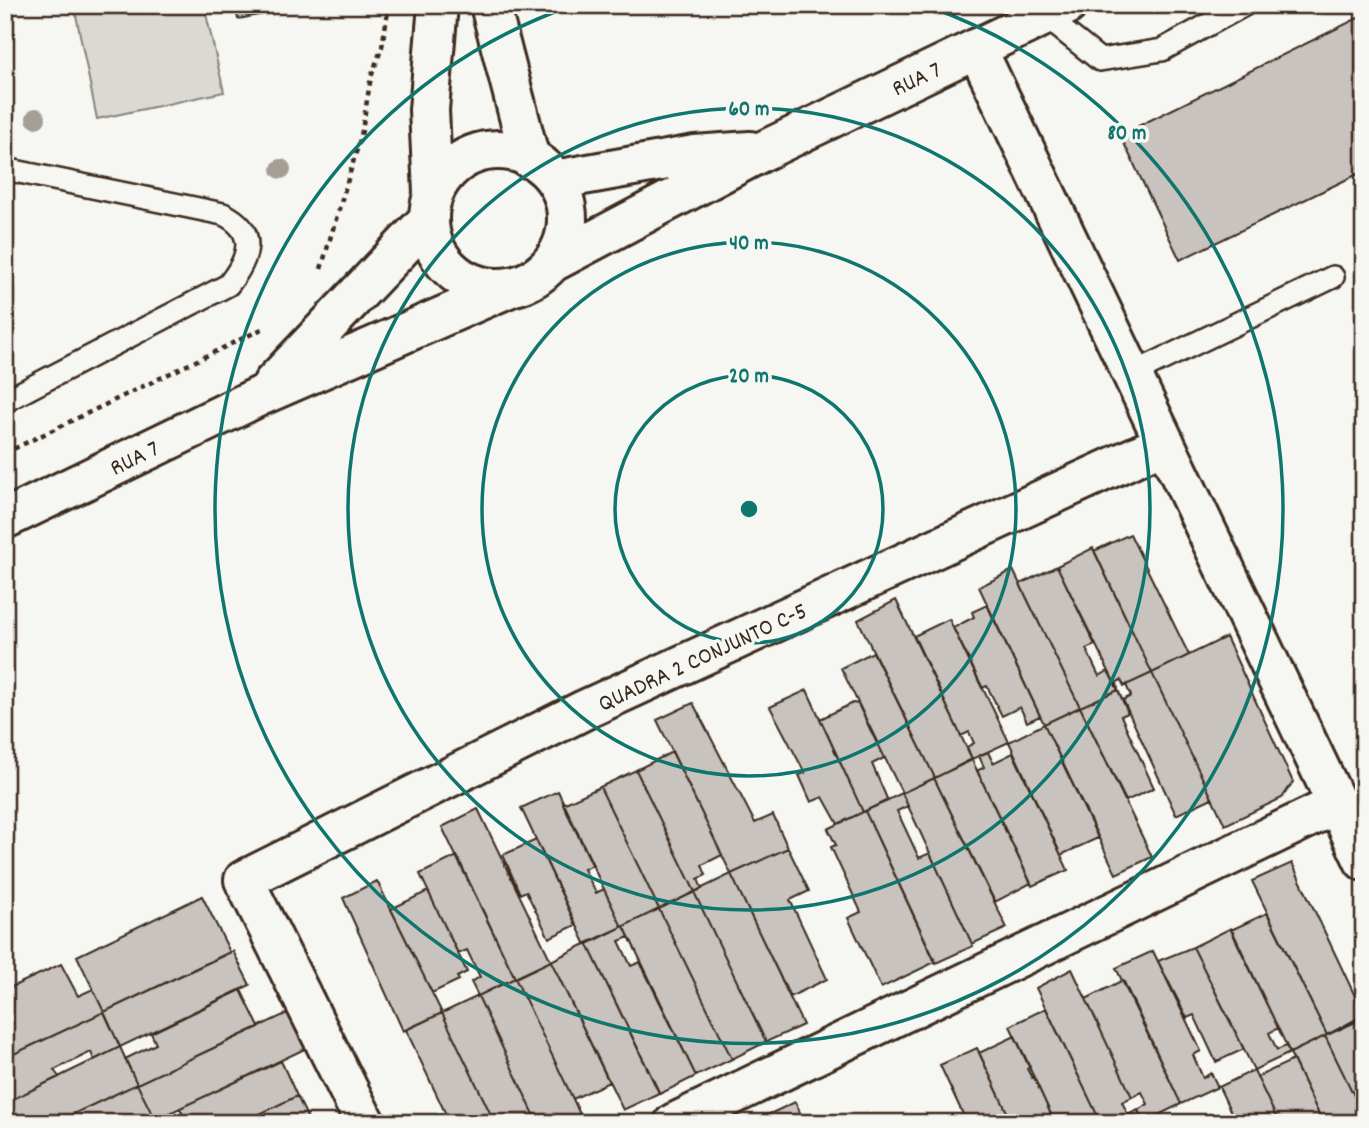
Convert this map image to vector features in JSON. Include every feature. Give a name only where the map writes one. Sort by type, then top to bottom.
[{"type":"street","points":[[438,5],[429,110],[432,243],[453,271],[463,279],[485,287],[508,288],[525,283],[551,263],[565,237],[567,223],[566,208],[543,170],[490,5]]},
{"type":"street","name":"RUA 7","points":[[551,263],[765,150],[1056,10]]},
{"type":"street","points":[[977,49],[1364,861]]},
{"type":"street","name":"RUA 7","points":[[543,170],[765,150]]},
{"type":"street","points":[[431,206],[443,176],[475,155],[493,151],[513,152],[543,170]]},
{"type":"street","name":"RUA 7","points":[[262,395],[431,206]]},
{"type":"street","name":"RUA 7","points":[[5,519],[262,395],[508,288]]},
{"type":"street","name":"QUADRA 2 CONJUNTO C-5","points":[[365,1123],[244,880],[584,710],[1165,443]]},
{"type":"street","points":[[674,1123],[1337,804]]},
{"type":"lane","points":[[1056,10],[1101,60],[1162,50],[1244,5]]},
{"type":"lane","points":[[5,170],[223,215],[237,221],[244,230],[247,243],[244,265],[228,285],[5,401]]},
{"type":"lane","points":[[1132,374],[1332,276]]},
{"type":"shaded area","points":[[74,5],[204,5],[224,92],[97,119]]},
{"type":"building","points":[[235,5],[273,5],[274,12],[238,19]]},
{"type":"building","points":[[1364,15],[1364,171],[1180,260],[1120,135]]},
{"type":"building","points":[[1130,534],[1189,655],[1152,673],[1094,551]]},
{"type":"building","points":[[1093,548],[1152,673],[1124,686],[1121,680],[1117,682],[1118,690],[1057,566]]},
{"type":"building","points":[[1057,566],[1095,645],[1086,649],[1099,676],[1108,671],[1118,690],[1080,707],[1020,584]]},
{"type":"building","points":[[1013,570],[1080,707],[1044,724],[979,587]]},
{"type":"building","points":[[896,600],[972,759],[935,778],[858,620]]},
{"type":"building","points":[[987,605],[1040,716],[1027,722],[1020,707],[1002,716],[987,686],[982,688],[953,628],[974,617],[972,612]]},
{"type":"building","points":[[949,619],[1009,742],[972,759],[967,747],[974,743],[969,732],[961,736],[914,636]]},
{"type":"building","points":[[1226,637],[1293,782],[1282,798],[1225,825],[1152,673]]},
{"type":"building","points":[[873,652],[935,778],[902,793],[841,668]]},
{"type":"building","points":[[1152,673],[1212,798],[1176,815],[1123,700],[1131,696],[1126,685]]},
{"type":"building","points":[[807,690],[863,812],[838,824],[823,797],[811,802],[799,775],[805,773],[770,707]]},
{"type":"building","points":[[1118,690],[1128,713],[1121,716],[1154,788],[1126,801],[1080,707]]},
{"type":"building","points":[[693,703],[755,823],[773,815],[788,848],[731,874],[657,720]]},
{"type":"building","points":[[853,703],[858,704],[884,758],[872,764],[888,801],[863,812],[820,719]]},
{"type":"building","points":[[1080,707],[1152,857],[1116,874],[1044,724]]},
{"type":"building","points":[[1044,724],[1098,838],[1061,855],[1009,742]]},
{"type":"building","points":[[672,752],[722,855],[702,865],[706,875],[698,879],[702,889],[695,892],[636,770]]},
{"type":"building","points":[[988,752],[993,763],[1013,753],[1068,870],[1032,886],[977,771],[984,767],[979,756]]},
{"type":"building","points":[[972,760],[1031,883],[995,902],[934,778]]},
{"type":"building","points":[[636,770],[695,892],[659,909],[600,787]]},
{"type":"building","points":[[934,778],[1007,928],[972,944],[902,793]]},
{"type":"building","points":[[600,787],[659,909],[622,927],[563,804]]},
{"type":"building","points":[[558,791],[593,865],[584,869],[596,893],[604,889],[622,927],[586,945],[521,808]]},
{"type":"building","points":[[902,793],[908,806],[897,811],[919,858],[930,853],[973,946],[936,963],[865,811]]},
{"type":"building","points":[[478,809],[551,961],[515,978],[442,827]]},
{"type":"building","points":[[865,811],[935,962],[881,988],[848,918],[861,912],[831,847],[836,845],[828,829]]},
{"type":"building","points":[[536,840],[576,925],[549,938],[526,891],[520,894],[503,855]]},
{"type":"building","points":[[788,848],[809,891],[790,900],[827,979],[790,997],[731,874]]},
{"type":"building","points":[[457,856],[515,978],[478,996],[471,982],[480,977],[467,950],[458,954],[420,874]]},
{"type":"building","points":[[1292,863],[1364,1015],[1327,1035],[1252,881]]},
{"type":"building","points":[[731,874],[803,1025],[766,1042],[694,892]]},
{"type":"building","points":[[377,881],[442,1013],[403,1031],[343,898]]},
{"type":"building","points":[[428,891],[467,972],[457,977],[459,980],[432,993],[391,909]]},
{"type":"building","points":[[694,892],[766,1042],[732,1059],[659,909]]},
{"type":"building","points":[[202,896],[230,952],[104,1012],[77,956]]},
{"type":"building","points":[[659,909],[732,1059],[696,1076],[624,926]]},
{"type":"building","points":[[1267,913],[1327,1035],[1290,1053],[1231,930]]},
{"type":"building","points":[[624,926],[629,937],[619,941],[631,966],[640,962],[696,1076],[660,1094],[587,943]]},
{"type":"building","points":[[1231,928],[1278,1028],[1269,1033],[1277,1050],[1286,1046],[1290,1053],[1254,1070],[1193,947]]},
{"type":"building","points":[[587,943],[659,1093],[623,1110],[551,961]]},
{"type":"building","points":[[1193,947],[1244,1049],[1216,1062],[1194,1015],[1187,1018],[1158,961]]},
{"type":"building","points":[[233,951],[250,985],[120,1047],[104,1012]]},
{"type":"building","points":[[1153,951],[1201,1051],[1193,1055],[1203,1078],[1211,1073],[1218,1087],[1181,1104],[1116,968]]},
{"type":"building","points":[[551,961],[609,1082],[573,1099],[515,978]]},
{"type":"building","points":[[61,964],[78,996],[93,989],[104,1012],[5,1058],[5,990]]},
{"type":"building","points":[[1072,969],[1132,1097],[1122,1102],[1128,1115],[1138,1110],[1143,1123],[1101,1123],[1036,988]]},
{"type":"building","points":[[515,978],[584,1123],[538,1123],[478,996]]},
{"type":"building","points":[[1123,980],[1181,1104],[1144,1122],[1138,1110],[1148,1104],[1142,1092],[1132,1097],[1086,999]]},
{"type":"building","points":[[241,990],[259,1027],[137,1084],[125,1059],[156,1044],[151,1033]]},
{"type":"building","points":[[478,996],[538,1123],[495,1123],[442,1013]]},
{"type":"building","points":[[1046,1008],[1101,1123],[1068,1123],[1067,1120],[1055,1123],[1010,1026]]},
{"type":"building","points":[[294,1010],[311,1046],[155,1120],[137,1084]]},
{"type":"building","points":[[104,1012],[120,1047],[94,1060],[91,1052],[54,1070],[59,1077],[5,1103],[5,1058]]},
{"type":"building","points":[[442,1013],[495,1123],[450,1123],[406,1030]]},
{"type":"building","points":[[1362,1019],[1364,1022],[1364,1116],[1325,1036]]},
{"type":"building","points":[[1015,1036],[1030,1067],[1027,1069],[1032,1078],[1034,1077],[1055,1123],[1012,1123],[979,1053]]},
{"type":"building","points":[[1325,1036],[1364,1116],[1364,1123],[1323,1123],[1290,1053]]},
{"type":"building","points":[[120,1047],[137,1084],[54,1123],[5,1123],[5,1103]]},
{"type":"building","points":[[977,1048],[1012,1123],[967,1123],[940,1065]]},
{"type":"building","points":[[1293,1060],[1323,1123],[1279,1123],[1257,1077]]},
{"type":"building","points":[[281,1061],[297,1096],[241,1123],[156,1123],[155,1120],[169,1113],[173,1122],[180,1119],[183,1115],[180,1108]]},
{"type":"building","points":[[1254,1070],[1279,1123],[1236,1123],[1219,1087]]},
{"type":"building","points":[[137,1084],[155,1120],[148,1123],[54,1123]]},
{"type":"building","points":[[297,1096],[310,1123],[241,1123]]},
{"type":"building","points":[[795,1102],[805,1123],[761,1123],[759,1119]]}]
